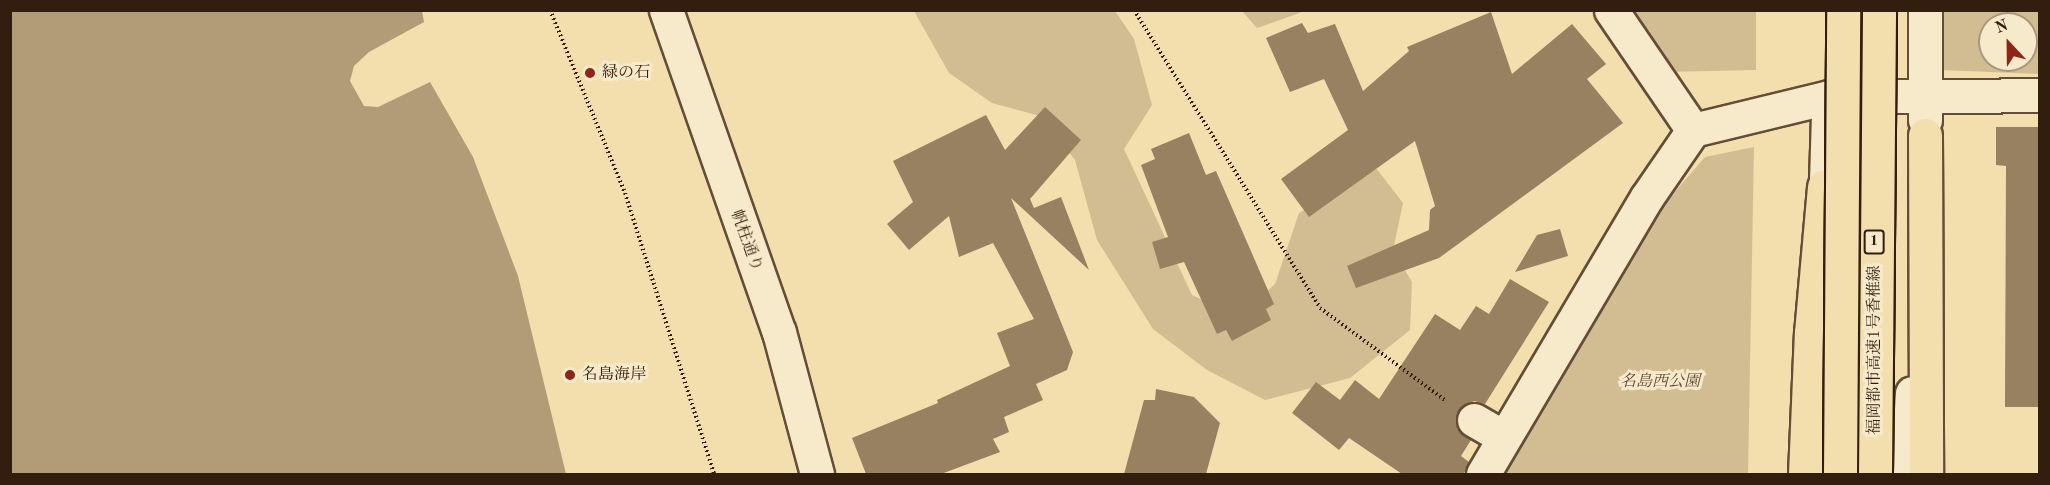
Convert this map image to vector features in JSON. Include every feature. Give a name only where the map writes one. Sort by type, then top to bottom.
[{"type":"highway","name":"福岡都市高速1号香椎線","points":[[1839,474],[1843,10]]},
{"type":"highway","name":"福岡都市高速1号香椎線","points":[[1875,474],[1879,10]]},
{"type":"highway","points":[[1925,135],[1926,474]]},
{"type":"highway","points":[[1805,474],[1824,187]]},
{"type":"street","name":"帆柱通り","points":[[666,10],[779,332],[817,474]]},
{"type":"street","points":[[1611,10],[1693,130]]},
{"type":"street","points":[[1830,10],[1829,97],[1824,187],[1839,474]]},
{"type":"street","points":[[1907,474],[1925,135],[1925,10]]},
{"type":"street","points":[[1483,474],[1647,196],[1693,130],[1829,97],[1925,98],[2040,95]]},
{"type":"street","points":[[1474,420],[1503,437]]},
{"type":"path","points":[[550,10],[625,193],[714,474]]},
{"type":"path","points":[[1134,10],[1320,308],[1378,355],[1474,420]]},
{"type":"green space","points":[[914,11],[1115,11],[1134,39],[1152,105],[1124,149],[1192,295],[1239,317],[1275,284],[1299,213],[1376,168],[1403,203],[1393,250],[1412,282],[1410,330],[1350,378],[1265,400],[1207,370],[1153,329],[1097,240],[1075,160],[1040,116],[992,103],[949,73]]},
{"type":"green space","points":[[1242,11],[1305,11],[1257,28]]},
{"type":"green space","points":[[1621,11],[1756,11],[1756,70],[1664,72]]},
{"type":"green space","points":[[1940,11],[2039,11],[2039,74],[1990,72],[2038,72],[2038,12],[1978,12],[1978,72],[1940,70]]},
{"type":"green space","name":"名島西公園","points":[[1754,147],[1748,474],[1504,474],[1654,216],[1705,157]]},
{"type":"shaded area","points":[[10,11],[422,11],[424,22],[369,52],[354,66],[350,81],[364,106],[378,107],[430,82],[473,157],[518,276],[566,474],[11,474]]},
{"type":"building","points":[[1491,12],[1512,74],[1572,24],[1606,64],[1587,79],[1623,123],[1439,258],[1356,288],[1347,266],[1429,230],[1430,210],[1435,206],[1415,141],[1309,217],[1281,179],[1348,130],[1324,79],[1290,92],[1266,38],[1302,23],[1308,33],[1335,24],[1363,91],[1409,51],[1407,47]]},
{"type":"building","points":[[1045,107],[1081,140],[1030,199],[1034,208],[1061,197],[1089,270],[1011,198],[1073,352],[1067,370],[1036,384],[1043,400],[1004,417],[1009,432],[993,439],[1000,452],[941,474],[866,474],[852,438],[938,403],[937,400],[1010,366],[997,333],[1034,319],[993,243],[959,257],[949,216],[909,250],[887,224],[913,202],[893,161],[986,115],[1005,150]]},
{"type":"building","points":[[1996,127],[2040,127],[2040,407],[2005,407],[2006,166],[1996,165]]},
{"type":"building","points":[[1189,133],[1206,175],[1216,171],[1274,304],[1266,309],[1271,320],[1232,341],[1226,330],[1217,334],[1184,262],[1160,269],[1152,242],[1168,237],[1141,165],[1155,159],[1151,149]]},
{"type":"building","points":[[1560,229],[1568,256],[1515,272],[1537,235]]},
{"type":"building","points":[[1510,279],[1549,302],[1485,404],[1474,401],[1458,411],[1457,429],[1471,440],[1461,456],[1469,462],[1464,474],[1402,474],[1349,438],[1339,450],[1292,413],[1316,382],[1340,400],[1355,380],[1379,399],[1435,314],[1460,330],[1476,306],[1489,314]]},
{"type":"building","points":[[1156,389],[1194,397],[1220,423],[1206,474],[1124,474],[1144,400],[1155,400]]},
{"type":"place","name":"緑の石","points":[[590,73]]},
{"type":"place","name":"名島海岸","points":[[570,375]]}]
